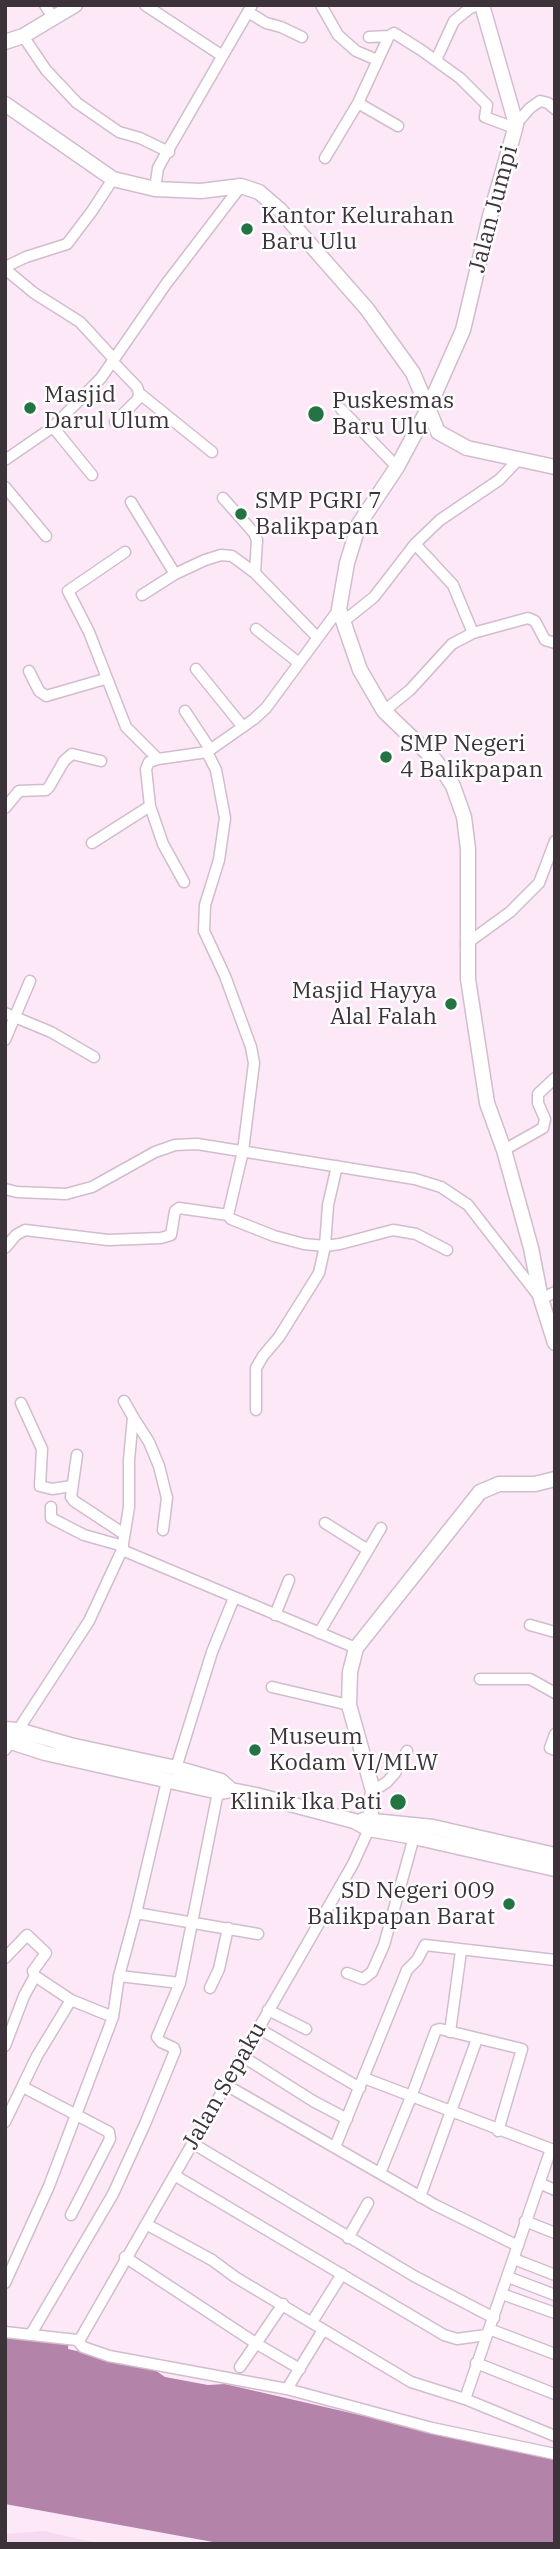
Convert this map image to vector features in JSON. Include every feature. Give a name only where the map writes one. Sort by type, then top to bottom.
[{"type":"street","points":[[45,5],[54,19]]},
{"type":"street","points":[[5,42],[23,36],[75,5]]},
{"type":"street","points":[[145,5],[221,55]]},
{"type":"street","points":[[321,5],[338,35],[356,51],[377,60]]},
{"type":"street","points":[[436,60],[454,21],[470,8],[482,5]]},
{"type":"street","name":"Jalan Jumpi","points":[[342,615],[347,563],[359,524],[397,467],[428,409],[463,330],[516,124],[482,5]]},
{"type":"street","points":[[155,189],[158,168],[248,8],[266,23],[302,37]]},
{"type":"street","points":[[369,37],[389,36],[394,33],[436,60],[460,78],[487,105],[485,117],[509,126],[516,124],[530,108],[540,102],[548,103],[555,109]]},
{"type":"street","points":[[23,36],[46,71],[77,103],[119,132],[141,138],[169,152]]},
{"type":"street","points":[[325,158],[358,103],[389,36]]},
{"type":"street","points":[[358,103],[398,126]]},
{"type":"street","points":[[5,104],[113,178],[155,189],[201,191],[241,186],[259,192],[273,203],[367,309],[412,373],[438,432],[467,448],[555,467]]},
{"type":"street","points":[[113,178],[66,244],[26,257],[5,268],[34,293],[80,322],[137,387],[138,399],[115,422]]},
{"type":"street","points":[[5,460],[53,427],[102,377],[166,284],[241,186]]},
{"type":"street","points":[[139,393],[212,452]]},
{"type":"street","points":[[341,410],[397,467]]},
{"type":"street","points":[[53,427],[92,475]]},
{"type":"street","points":[[184,882],[163,844],[150,806],[146,769],[149,762],[209,751],[243,727],[266,708],[317,637],[342,615],[374,597],[415,544],[459,505],[499,480],[518,460]]},
{"type":"street","points":[[5,486],[46,536]]},
{"type":"street","points":[[223,498],[257,540],[255,573]]},
{"type":"street","points":[[131,502],[175,574]]},
{"type":"street","points":[[415,544],[453,585],[473,633]]},
{"type":"street","points":[[125,552],[68,591],[89,632],[105,679],[126,727],[158,760]]},
{"type":"street","points":[[142,595],[175,574],[205,560],[221,555],[232,556],[255,573],[317,637]]},
{"type":"street","points":[[342,615],[360,670],[384,710],[439,765],[453,786],[464,817],[468,849],[466,944],[470,997],[487,1103],[504,1150],[531,1248],[541,1299],[555,1343]]},
{"type":"street","points":[[384,710],[410,690],[452,644],[473,633],[531,619],[545,640],[555,643]]},
{"type":"street","points":[[256,629],[299,663]]},
{"type":"street","points":[[196,669],[243,727]]},
{"type":"street","points":[[29,671],[39,691],[46,696],[105,679]]},
{"type":"street","points":[[185,711],[209,751],[216,770],[225,818],[219,860],[205,905],[204,930],[225,976],[254,1063],[243,1151],[228,1215]]},
{"type":"street","points":[[5,808],[19,791],[47,790],[64,761],[72,754],[101,761]]},
{"type":"street","points":[[92,843],[150,806]]},
{"type":"street","points":[[466,944],[510,912],[539,883],[555,841]]},
{"type":"street","points":[[5,1040],[10,1014],[30,981]]},
{"type":"street","points":[[10,1014],[51,1032],[94,1057]]},
{"type":"street","points":[[504,1150],[543,1128],[545,1119],[538,1102],[538,1094],[555,1078]]},
{"type":"street","points":[[5,1189],[66,1194],[92,1187],[155,1152],[175,1145],[197,1144],[415,1179],[441,1187],[468,1205],[541,1299]]},
{"type":"street","points":[[256,1410],[256,1368],[319,1273],[325,1246],[328,1205],[337,1166]]},
{"type":"street","points":[[5,1248],[19,1232],[25,1230],[108,1240],[161,1238],[171,1235],[175,1211],[179,1208],[228,1215],[231,1219],[287,1240],[325,1246],[393,1230],[416,1234],[447,1250]]},
{"type":"street","points":[[541,1299],[555,1292]]},
{"type":"street","points":[[124,1401],[149,1442],[159,1466],[167,1498],[163,1530]]},
{"type":"street","points":[[22,1404],[42,1449],[40,1486],[52,1489],[72,1486]]},
{"type":"street","points":[[9,1738],[89,1621],[123,1543],[129,1507],[133,1417]]},
{"type":"street","points":[[77,1455],[71,1497],[123,1543],[234,1598],[356,1648]]},
{"type":"street","points":[[370,1824],[373,1791],[349,1704],[350,1672],[356,1648],[480,1492],[499,1484],[535,1484],[555,1479]]},
{"type":"street","points":[[51,1507],[50,1516],[84,1535],[123,1543]]},
{"type":"street","points":[[325,1523],[368,1550]]},
{"type":"street","points":[[319,1633],[381,1528]]},
{"type":"street","points":[[275,1615],[289,1580]]},
{"type":"street","points":[[176,1768],[212,1653],[234,1598]]},
{"type":"street","points":[[530,1625],[555,1632]]},
{"type":"street","points":[[480,1679],[522,1678],[537,1682],[555,1693]]},
{"type":"street","points":[[272,1687],[349,1704]]},
{"type":"street","points":[[555,1734],[550,1748],[555,1750]]},
{"type":"street","points":[[9,1738],[70,1745],[176,1768],[223,1788]]},
{"type":"street","points":[[9,1738],[46,1753],[167,1781],[223,1788],[414,1837],[555,1869]]},
{"type":"street","points":[[373,1791],[395,1773],[407,1752]]},
{"type":"street","points":[[5,2283],[49,2186],[113,2017],[119,1976],[167,1781]]},
{"type":"street","points":[[31,2334],[113,2194],[174,2051],[174,2048],[157,2037],[180,1983],[223,1788]]},
{"type":"street","points":[[370,1824],[433,1827],[555,1855]]},
{"type":"street","name":"Jalan Sepaku","points":[[79,2341],[353,1864],[370,1824]]},
{"type":"street","points":[[347,1973],[363,1979],[372,1972],[384,1945],[414,1837]]},
{"type":"street","points":[[136,1913],[258,1934]]},
{"type":"street","points":[[210,1988],[219,1969],[228,1928]]},
{"type":"street","points":[[5,1958],[27,1935],[46,1953],[33,1972],[35,1976],[24,1996],[5,2046]]},
{"type":"street","points":[[335,2147],[407,1970],[417,1960],[425,1945],[555,1961]]},
{"type":"street","points":[[450,2032],[461,1951]]},
{"type":"street","points":[[35,1976],[71,2000],[113,2017]]},
{"type":"street","points":[[119,1976],[180,1983]]},
{"type":"street","points":[[5,2122],[37,2056],[71,2000]]},
{"type":"street","points":[[268,2010],[306,2029]]},
{"type":"street","points":[[258,2028],[362,2083],[411,2097],[550,2148],[551,2164],[540,2183],[525,2221],[465,2399]]},
{"type":"street","points":[[380,2173],[436,2030],[522,2049],[498,2131]]},
{"type":"street","points":[[420,2197],[477,2039]]},
{"type":"street","points":[[242,2056],[347,2119]]},
{"type":"street","points":[[226,2085],[420,2197],[518,2246]]},
{"type":"street","points":[[23,2087],[109,2132],[110,2139],[71,2215]]},
{"type":"street","points":[[192,2143],[414,2276],[490,2327],[555,2354]]},
{"type":"street","points":[[174,2175],[444,2335],[457,2339],[490,2327]]},
{"type":"street","points":[[540,2183],[555,2190]]},
{"type":"street","points":[[348,2238],[368,2203]]},
{"type":"street","points":[[525,2221],[555,2233]]},
{"type":"street","points":[[146,2224],[212,2260],[411,2382],[465,2399],[555,2436]]},
{"type":"street","points":[[125,2257],[257,2344],[300,2369]]},
{"type":"street","points":[[514,2259],[555,2275]]},
{"type":"street","points":[[312,2322],[342,2274]]},
{"type":"street","points":[[508,2277],[555,2295]]},
{"type":"street","points":[[502,2294],[555,2313]]},
{"type":"street","points":[[240,2367],[283,2304]]},
{"type":"street","points":[[287,2389],[323,2330]]},
{"type":"street","points":[[5,2332],[79,2341],[83,2347],[109,2356],[287,2389],[432,2428],[555,2454]]},
{"type":"street","points":[[476,2363],[555,2394]]},
{"type":"shaded area","points":[[5,2334],[69,2340],[68,2349],[152,2368],[165,2377],[208,2385],[225,2384],[555,2460],[555,2544],[224,2544],[5,2504]]},
{"type":"shaded area","points":[[44,2531],[102,2544],[5,2544],[5,2534]]},
{"type":"place","name":"Kantor Kelurahan Baru Ulu","points":[[247,229]]},
{"type":"place","name":"Masjid Darul Ulum","points":[[30,408]]},
{"type":"place","name":"Puskesmas Baru Ulu","points":[[316,414]]},
{"type":"place","name":"SMP PGRI 7 Balikpapan","points":[[241,514]]},
{"type":"place","name":"SMP Negeri 4 Balikpapan","points":[[386,757]]},
{"type":"place","name":"Masjid Hayya Alal Falah","points":[[451,1004]]},
{"type":"place","name":"Museum Kodam VI/MLW","points":[[255,1750]]},
{"type":"place","name":"Klinik Ika Pati","points":[[398,1802]]},
{"type":"place","name":"SD Negeri 009 Balikpapan Barat","points":[[509,1904]]}]
